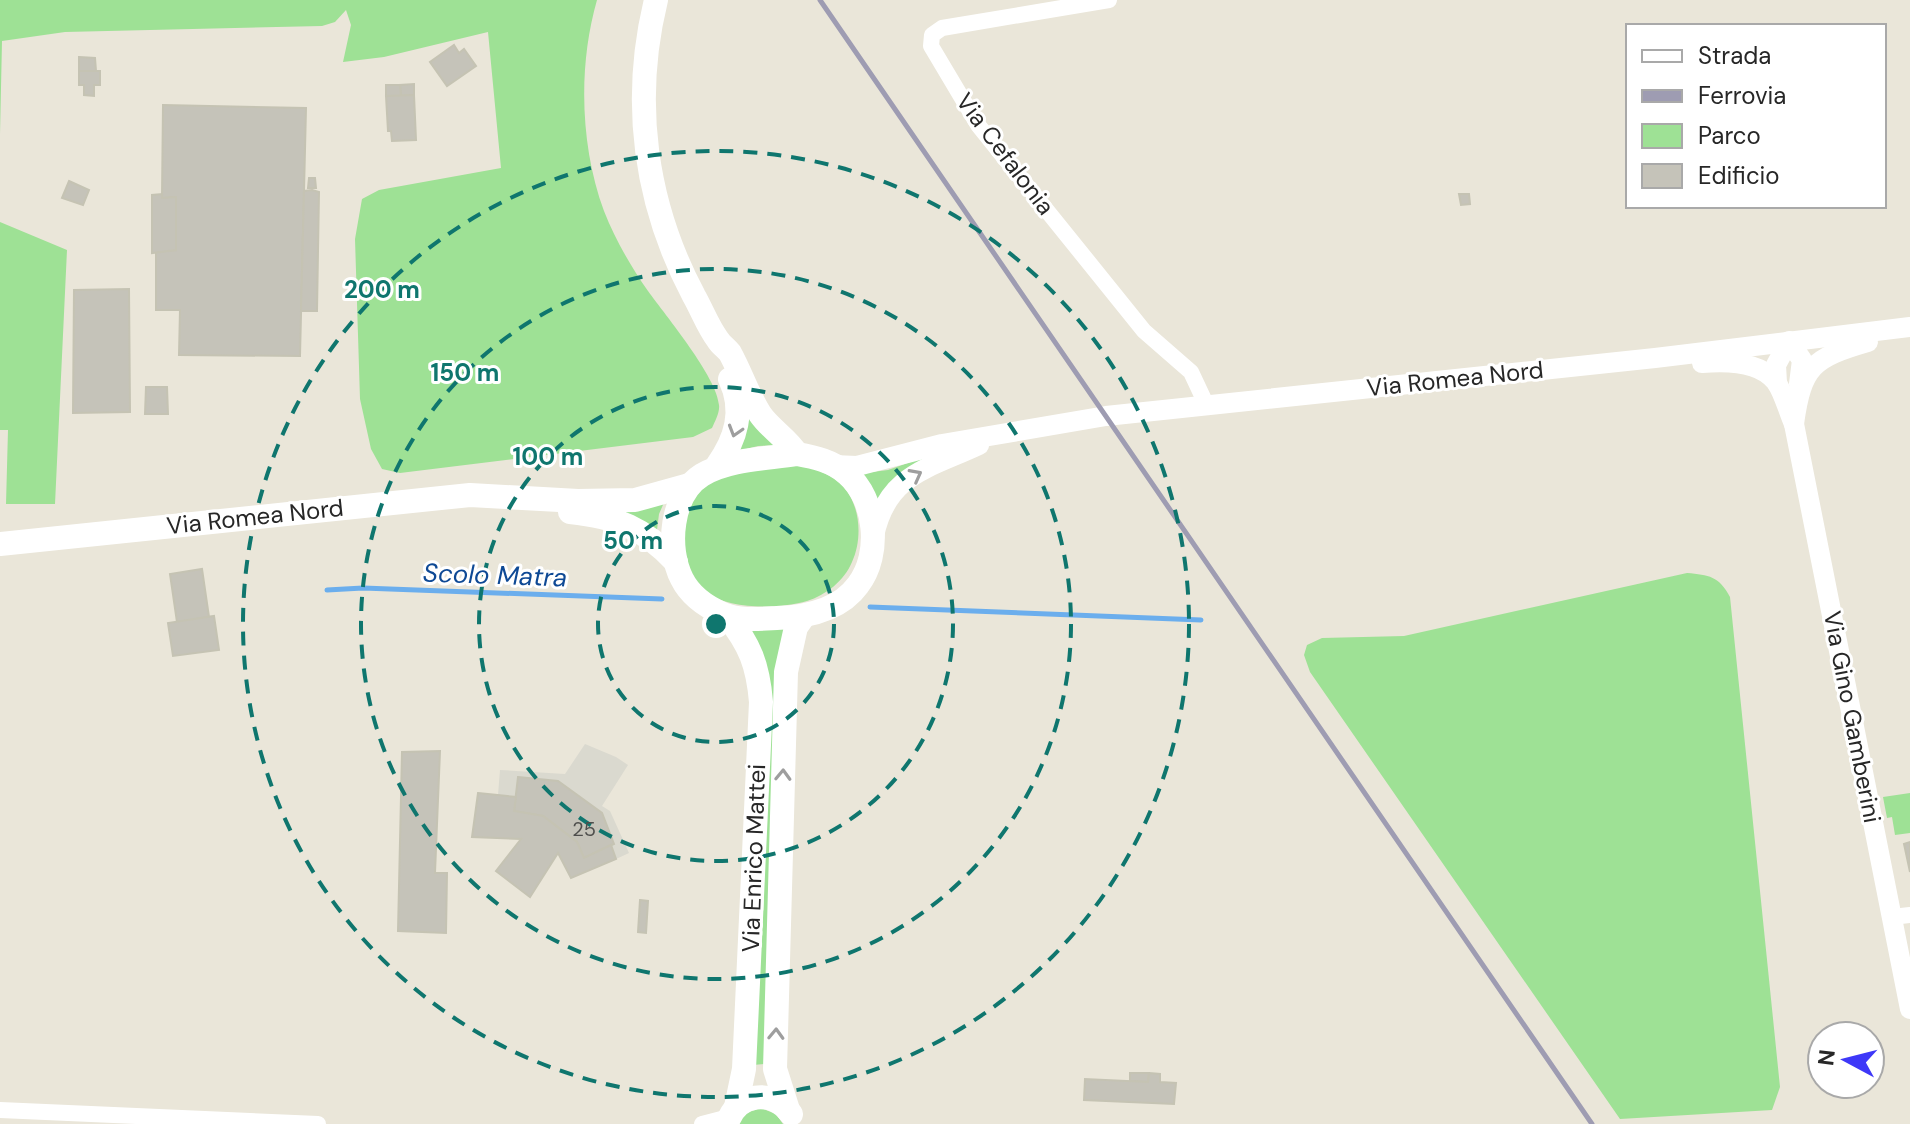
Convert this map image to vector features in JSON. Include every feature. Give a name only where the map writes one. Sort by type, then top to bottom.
[{"type":"main road","points":[[656,0],[649,27],[643,78],[647,165],[658,211],[682,273],[717,339],[739,404],[739,420],[729,450],[717,466],[689,485],[678,507],[673,531],[676,562],[682,580],[708,607],[727,616],[748,620],[803,617],[842,600],[858,586],[869,565],[874,536],[866,502],[848,474],[817,457],[797,454],[717,466]]},
{"type":"main road","points":[[717,339],[728,351],[760,413],[775,434],[797,454]]},
{"type":"main road","name":"Via Romea Nord","points":[[0,544],[470,495],[635,500],[689,485]]},
{"type":"main road","name":"Via Romea Nord","points":[[510,498],[628,524],[656,541],[676,562]]},
{"type":"main road","name":"Via Enrico Mattei","points":[[727,616],[746,640],[758,674],[761,702],[744,1069],[731,1116]]},
{"type":"main road","name":"Via Enrico Mattei","points":[[794,1119],[775,1069],[786,672],[796,627],[803,617]]},
{"type":"main road","points":[[731,1116],[744,1101],[763,1097],[773,1099],[794,1119]]},
{"type":"street","name":"Via Cefalonia","points":[[1109,0],[948,26],[932,35],[931,46],[978,125],[1144,331],[1191,372],[1206,404]]},
{"type":"street","name":"Via Romea Nord","points":[[833,465],[857,466],[942,444],[1106,416],[1655,358],[1910,327]]},
{"type":"street","points":[[1799,390],[1813,367],[1835,351],[1868,342],[1888,329]]},
{"type":"street","points":[[1777,383],[1776,365],[1789,341]]},
{"type":"street","name":"Via Gino Gamberini","points":[[1789,341],[1802,360],[1794,424]]},
{"type":"street","points":[[1655,358],[1678,365],[1720,361],[1736,363],[1764,371],[1777,383]]},
{"type":"street","name":"Via Gino Gamberini","points":[[1777,383],[1794,424],[1901,916],[1910,1004]]},
{"type":"street","name":"Via Romea Nord","points":[[874,536],[878,516],[899,484],[1001,434]]},
{"type":"street","points":[[2,1124],[0,1110],[318,1124]]},
{"type":"street","points":[[702,1124],[731,1116]]},
{"type":"green space","points":[[0,0],[597,0],[587,52],[584,106],[596,186],[608,221],[630,263],[710,379],[719,405],[712,428],[693,437],[400,473],[382,469],[371,449],[360,399],[355,239],[362,199],[379,190],[501,168],[488,32],[384,57],[343,62],[351,25],[346,10],[335,22],[322,26],[65,32],[2,41],[0,134]]},
{"type":"green space","points":[[0,222],[67,250],[55,504],[6,504],[8,430],[0,430]]},
{"type":"green space","points":[[747,402],[782,445],[758,446],[734,452]]},
{"type":"green space","points":[[939,452],[898,475],[876,507],[856,474],[888,470]]},
{"type":"green space","points":[[783,464],[824,473],[848,492],[857,514],[858,526],[856,551],[849,569],[827,591],[796,604],[741,605],[716,598],[698,584],[685,556],[684,525],[691,503],[716,477],[748,468]]},
{"type":"green space","points":[[666,498],[659,514],[657,530],[596,506]]},
{"type":"green space","points":[[1687,573],[1713,578],[1730,597],[1780,1087],[1772,1110],[1620,1119],[1310,672],[1304,655],[1307,645],[1322,638],[1404,636]]},
{"type":"green space","points":[[784,626],[764,1064],[753,1065],[752,627]]},
{"type":"green space","points":[[1910,793],[1910,833],[1895,835],[1892,817],[1887,818],[1883,797]]},
{"type":"green space","points":[[761,1108],[776,1114],[783,1124],[738,1124],[746,1113]]},
{"type":"shaded area","points":[[585,744],[628,765],[602,806],[610,811],[629,853],[616,859],[611,845],[614,843],[602,813],[558,781],[518,777],[516,797],[498,795],[500,770],[565,774]]},
{"type":"building","points":[[454,45],[459,53],[464,49],[476,66],[447,86],[430,62]]},
{"type":"building","points":[[79,57],[95,58],[96,71],[79,71]]},
{"type":"building","points":[[79,71],[100,71],[100,85],[94,85],[94,96],[84,95],[84,85],[79,85]]},
{"type":"building","points":[[414,84],[414,95],[401,96],[400,85]]},
{"type":"building","points":[[386,85],[400,85],[401,96],[386,96]]},
{"type":"building","points":[[414,95],[416,140],[392,141],[391,131],[388,131],[386,96]]},
{"type":"building","points":[[163,105],[306,108],[300,356],[179,355],[180,310],[156,310],[156,252],[176,250],[176,197],[162,198]]},
{"type":"building","points":[[309,178],[315,178],[316,188],[308,188]]},
{"type":"building","points":[[69,181],[89,190],[83,205],[62,198]]},
{"type":"building","points":[[304,191],[319,192],[317,311],[301,311]]},
{"type":"building","points":[[162,194],[162,198],[176,197],[176,250],[152,253],[152,195]]},
{"type":"building","points":[[1459,194],[1469,194],[1470,204],[1461,205]]},
{"type":"building","points":[[129,289],[130,412],[73,413],[74,290]]},
{"type":"building","points":[[146,387],[167,387],[168,414],[145,414]]},
{"type":"building","points":[[202,569],[209,617],[177,622],[170,574]]},
{"type":"building","points":[[214,616],[219,650],[173,656],[168,623]]},
{"type":"building","points":[[440,751],[435,873],[447,873],[446,933],[398,931],[402,752]]},
{"type":"building","points":[[518,777],[558,781],[602,813],[614,844],[584,858],[577,842],[543,816],[514,811]]},
{"type":"building","points":[[478,793],[516,797],[514,811],[543,816],[577,842],[584,858],[611,845],[616,859],[571,878],[558,853],[530,897],[496,871],[521,839],[472,837]]},
{"type":"building","points":[[1910,842],[1910,872],[1904,844]]},
{"type":"building","points":[[640,900],[648,901],[646,933],[638,932]]},
{"type":"building","points":[[1130,1073],[1149,1073],[1148,1082],[1130,1081]]},
{"type":"building","points":[[1149,1073],[1160,1074],[1160,1082],[1176,1083],[1174,1104],[1084,1100],[1085,1079],[1148,1082]]},
{"type":"waterway","name":"Scolo Matra","points":[[327,590],[363,588],[662,599]]},
{"type":"waterway","name":"Scolo Matra","points":[[870,607],[1201,620]]},
{"type":"railway","points":[[820,0],[1592,1124]]}]
